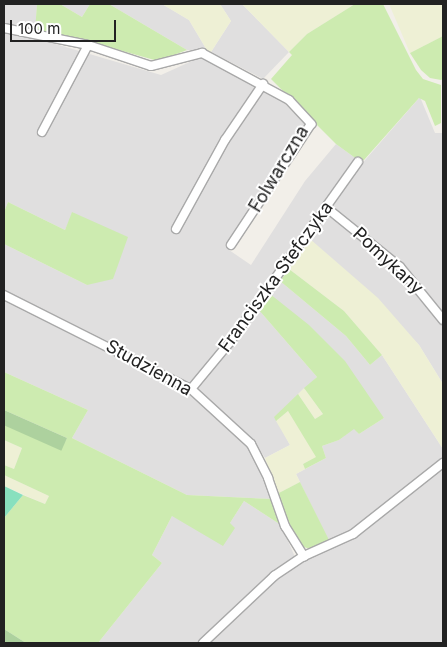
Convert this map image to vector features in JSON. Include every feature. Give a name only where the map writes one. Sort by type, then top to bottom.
[{"type":"street","name":"Folwarczna","points":[[4,28],[88,45],[152,66],[202,52],[290,100],[311,124],[231,245]]},
{"type":"street","points":[[42,132],[88,45]]},
{"type":"street","points":[[176,229],[224,140],[263,84]]},
{"type":"street","name":"Franciszka Stefczyka","points":[[191,389],[230,342],[358,162]]},
{"type":"street","name":"Pomykany","points":[[327,208],[400,267],[443,320]]},
{"type":"street","name":"Studzienna","points":[[4,295],[191,389],[254,448],[285,526],[304,556]]},
{"type":"street","points":[[203,643],[274,576],[304,556],[353,534],[443,463]]},
{"type":"shaded area","points":[[4,4],[37,4],[35,38],[161,75],[203,56],[269,88],[307,126],[229,250],[251,265],[305,181],[336,144],[358,160],[346,182],[420,97],[435,133],[443,133],[443,384],[419,345],[309,239],[280,281],[346,336],[370,365],[382,355],[443,449],[443,643],[98,643],[162,563],[152,555],[172,516],[230,523],[244,501],[281,525],[295,557],[328,540],[296,474],[326,458],[322,446],[339,440],[354,428],[359,434],[384,418],[258,309],[317,377],[275,417],[290,445],[265,458],[253,440],[197,391],[196,387],[190,393],[255,453],[272,499],[187,495],[72,438],[88,410],[4,372],[4,244],[87,285],[73,212],[65,230],[8,202],[4,212]]},
{"type":"shaded area","points":[[60,4],[90,4],[82,17]]},
{"type":"shaded area","points":[[109,4],[162,4],[189,20],[208,52],[187,50]]},
{"type":"shaded area","points":[[220,4],[242,4],[289,52],[263,79],[211,52],[231,21]]},
{"type":"green space","points":[[37,4],[60,4],[82,17],[90,4],[109,4],[187,50],[158,61],[87,41],[35,31]]},
{"type":"green space","points":[[162,4],[220,4],[231,21],[211,52],[208,52],[189,20]]},
{"type":"green space","points":[[242,4],[355,4],[307,34],[289,52]]},
{"type":"green space","points":[[355,4],[383,4],[416,70],[423,79],[441,85],[441,123],[435,126],[425,101],[419,98],[364,160],[358,160],[336,144],[271,79],[292,55],[289,52],[307,34]]},
{"type":"green space","points":[[389,4],[443,4],[443,36],[410,53]]},
{"type":"green space","points":[[443,36],[443,79],[441,80],[430,78],[421,70],[410,53]]},
{"type":"green space","points":[[8,202],[65,230],[72,212],[128,237],[113,279],[87,285],[4,244],[4,212]]},
{"type":"green space","points":[[310,239],[378,298],[419,345],[443,384],[443,449],[382,355],[344,311],[289,269]]},
{"type":"green space","points":[[289,269],[344,311],[382,355],[370,365],[346,336],[280,281]]},
{"type":"green space","points":[[270,294],[309,325],[345,361],[384,418],[359,434],[354,429],[339,440],[322,446],[326,458],[305,469],[303,464],[316,457],[288,411],[276,421],[274,417],[298,394],[315,419],[323,414],[304,388],[317,377],[258,309]]},
{"type":"green space","points":[[4,372],[88,410],[72,438],[187,495],[272,499],[281,525],[244,501],[230,523],[235,528],[223,546],[172,516],[152,555],[162,563],[98,643],[26,643],[4,629],[4,518],[23,495],[45,504],[49,496],[4,475],[4,465],[14,469],[22,448],[4,440],[4,424],[61,449],[67,438],[4,410]]},
{"type":"green space","points":[[304,388],[323,414],[315,419],[298,394]]},
{"type":"green space","points":[[4,410],[67,438],[61,451],[4,425]]},
{"type":"green space","points":[[288,411],[317,457],[303,464],[305,469],[296,474],[300,482],[277,494],[265,458],[290,445],[276,421]]},
{"type":"green space","points":[[4,440],[22,448],[14,469],[4,465]]},
{"type":"green space","points":[[4,475],[49,496],[45,504],[4,486]]},
{"type":"green space","points":[[300,482],[329,540],[310,549],[301,546],[292,533],[277,494]]},
{"type":"green space","points":[[4,486],[23,495],[4,518]]},
{"type":"green space","points":[[4,629],[26,643],[4,642]]}]
